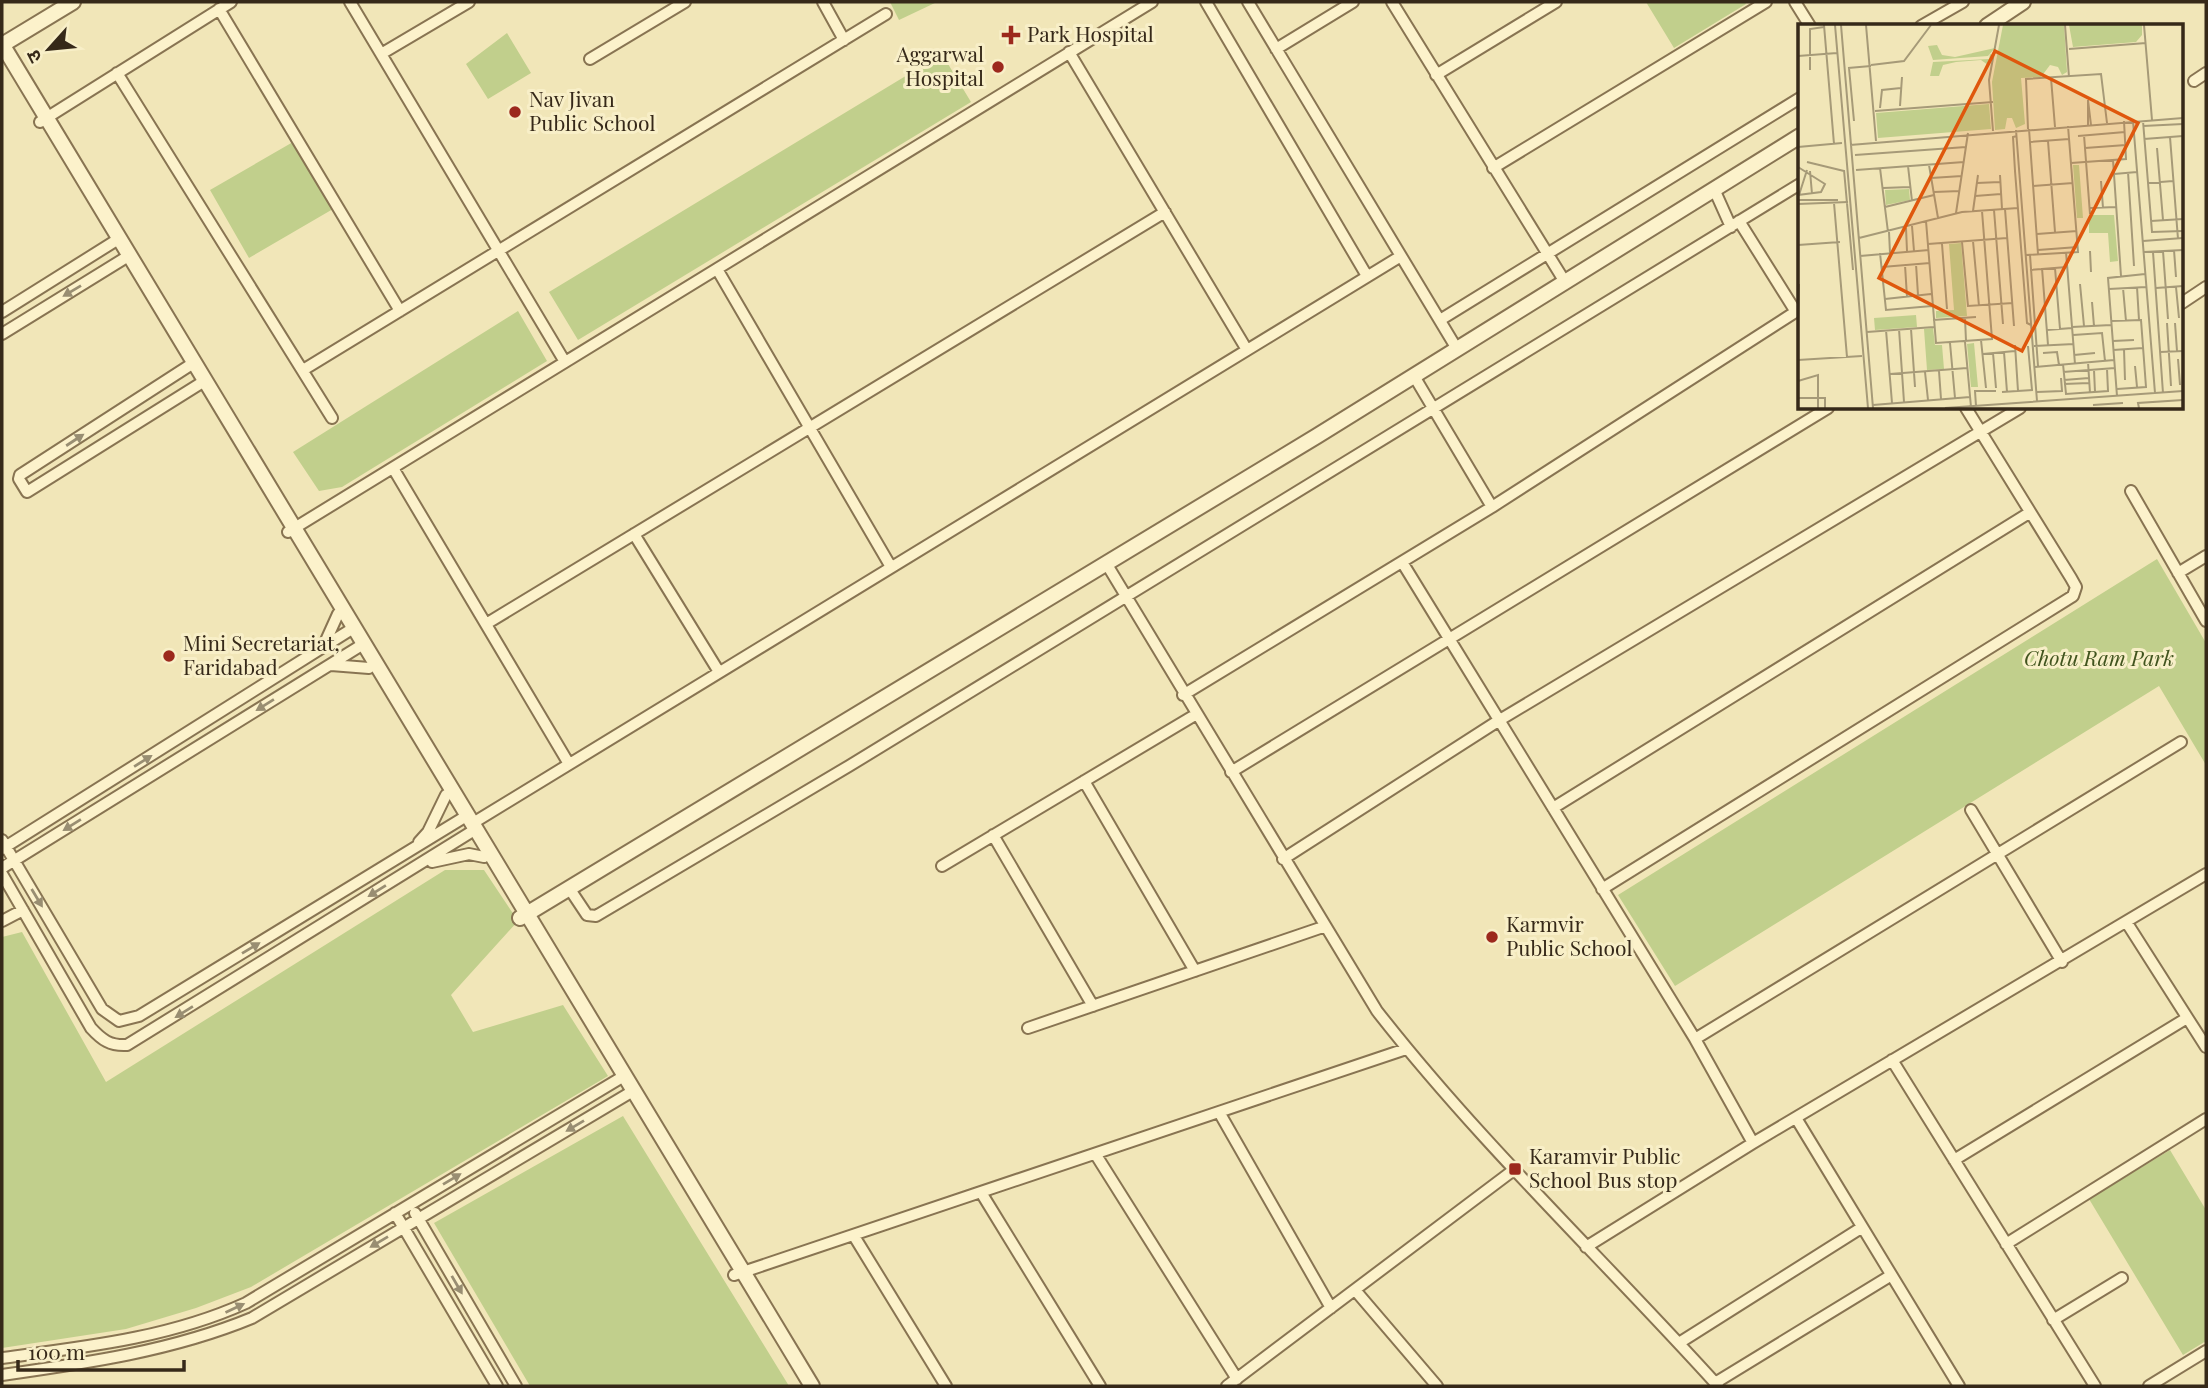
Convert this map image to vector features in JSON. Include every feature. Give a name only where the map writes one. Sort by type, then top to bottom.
[{"type":"street","points":[[73,2],[2,45],[43,120],[352,629],[803,1386]]},
{"type":"street","points":[[43,120],[231,2]]},
{"type":"street","points":[[350,2],[501,249],[565,362]]},
{"type":"street","points":[[382,54],[469,2]]},
{"type":"street","points":[[590,59],[685,2]]},
{"type":"street","points":[[823,2],[844,40]]},
{"type":"street","points":[[292,530],[1152,2]]},
{"type":"street","points":[[1206,2],[1367,276]]},
{"type":"street","points":[[1248,2],[1457,349]]},
{"type":"street","points":[[1276,49],[1353,2]]},
{"type":"street","points":[[1392,2],[1565,282]]},
{"type":"street","points":[[1436,75],[1556,2]]},
{"type":"street","points":[[1493,168],[1766,2]]},
{"type":"street","points":[[1795,2],[1809,24]]},
{"type":"street","points":[[1924,24],[1963,2]]},
{"type":"street","points":[[1990,24],[2023,2]]},
{"type":"street","points":[[219,9],[400,311]]},
{"type":"street","points":[[303,370],[886,14]]},
{"type":"street","points":[[1069,52],[1247,350]]},
{"type":"street","points":[[2,60],[43,120]]},
{"type":"street","points":[[117,73],[332,418]]},
{"type":"street","points":[[2194,81],[2206,74]]},
{"type":"street","points":[[1440,320],[1798,99]]},
{"type":"street","points":[[523,916],[1414,376],[1798,137]]},
{"type":"street","points":[[569,888],[587,915],[596,916],[1798,185]]},
{"type":"street","points":[[1183,695],[1492,507],[1798,310],[1735,224],[1714,189]]},
{"type":"street","points":[[486,624],[1165,212]]},
{"type":"street","points":[[2,312],[116,240]]},
{"type":"street","points":[[352,629],[3,845],[15,860],[102,1009],[119,1021],[139,1016],[410,852],[469,824],[1401,256]]},
{"type":"street","points":[[2,334],[127,258]]},
{"type":"street","points":[[717,269],[891,567]]},
{"type":"street","points":[[2184,302],[2206,287]]},
{"type":"street","points":[[192,365],[20,475],[19,479],[27,492],[202,382]]},
{"type":"street","points":[[1414,376],[1492,507]]},
{"type":"street","points":[[1231,772],[1825,410]]},
{"type":"street","points":[[1602,889],[2069,599],[2076,587],[1967,410]]},
{"type":"street","points":[[1283,859],[1498,721],[2017,410]]},
{"type":"street","points":[[393,468],[569,764]]},
{"type":"street","points":[[2131,491],[2206,621]]},
{"type":"street","points":[[1553,808],[2029,513]]},
{"type":"street","points":[[292,530],[338,614],[352,629]]},
{"type":"street","points":[[634,534],[719,672]]},
{"type":"street","points":[[2178,573],[2206,556]]},
{"type":"street","points":[[1402,562],[1695,1039],[1753,1143]]},
{"type":"street","points":[[1106,563],[1364,994],[1406,1049],[1716,1385],[1891,1276]]},
{"type":"street","points":[[322,648],[338,614]]},
{"type":"street","points":[[2,868],[361,645]]},
{"type":"street","points":[[361,645],[369,667],[446,795],[469,824],[484,858],[523,916]]},
{"type":"street","points":[[329,665],[369,667]]},
{"type":"street","points":[[942,866],[1195,715]]},
{"type":"street","points":[[1695,1039],[2181,742]]},
{"type":"street","points":[[1084,781],[1195,971]]},
{"type":"street","points":[[410,852],[428,832],[446,795]]},
{"type":"street","points":[[1971,810],[2062,962]]},
{"type":"street","points":[[2,874],[91,1028],[102,1040],[114,1045],[127,1045],[414,867],[469,824]]},
{"type":"street","points":[[993,835],[1093,1006]]},
{"type":"street","points":[[414,867],[442,858],[469,854],[484,858]]},
{"type":"street","points":[[1586,1247],[1753,1143],[2062,962],[2206,874]]},
{"type":"street","points":[[2,921],[23,910]]},
{"type":"street","points":[[2127,923],[2206,1047]]},
{"type":"street","points":[[1028,1028],[1323,927]]},
{"type":"street","points":[[1954,1160],[2188,1018]]},
{"type":"street","points":[[738,1274],[1406,1049]]},
{"type":"street","points":[[1892,1060],[2095,1386]]},
{"type":"street","points":[[2,1359],[169,1332],[209,1320],[246,1304],[620,1078]]},
{"type":"street","points":[[2,1375],[85,1363],[214,1334],[252,1318],[630,1093]]},
{"type":"street","points":[[1219,1112],[1331,1308]]},
{"type":"street","points":[[1796,1118],[1959,1386]]},
{"type":"street","points":[[2006,1244],[2206,1119]]},
{"type":"street","points":[[1096,1155],[1232,1383],[1515,1169]]},
{"type":"street","points":[[982,1194],[1100,1386]]},
{"type":"street","points":[[410,1205],[516,1386]]},
{"type":"street","points":[[395,1213],[497,1386]]},
{"type":"street","points":[[1679,1343],[1861,1228]]},
{"type":"street","points":[[855,1236],[946,1386]]},
{"type":"street","points":[[738,1274],[813,1386]]},
{"type":"street","points":[[2053,1320],[2122,1278]]},
{"type":"street","points":[[1355,1290],[1437,1386]]},
{"type":"street","points":[[2149,1386],[2206,1351]]},
{"type":"green space","points":[[890,2],[937,2],[899,20]]},
{"type":"green space","points":[[1646,2],[1745,2],[1746,4],[1674,48]]},
{"type":"green space","points":[[507,33],[531,73],[488,99],[466,64]]},
{"type":"green space","points":[[942,54],[971,102],[578,340],[549,292]]},
{"type":"green space","points":[[293,142],[333,209],[249,258],[210,190]]},
{"type":"green space","points":[[518,311],[547,361],[342,487],[319,491],[293,452]]},
{"type":"green space","name":"Chotu Ram Park","points":[[2157,559],[2206,643],[2206,765],[2159,686],[1675,986],[1618,895]]},
{"type":"green space","points":[[445,870],[484,870],[518,921],[451,995],[473,1032],[563,1005],[608,1076],[251,1287],[196,1308],[126,1329],[2,1348],[2,937],[22,932],[106,1082]]},
{"type":"green space","points":[[623,1116],[789,1386],[530,1386],[434,1223]]},
{"type":"green space","points":[[2170,1150],[2206,1210],[2206,1341],[2183,1355],[2089,1199]]},
{"type":"place","name":"Park Hospital","points":[[1011,35]]},
{"type":"place","name":"Aggarwal Hospital","points":[[998,67]]},
{"type":"place","name":"Nav Jivan Public School","points":[[515,112]]},
{"type":"place","name":"Mini Secretariat, Faridabad","points":[[169,656]]},
{"type":"place","name":"Karmvir Public School","points":[[1492,937]]},
{"type":"place","name":"Karamvir Public School Bus stop","points":[[1515,1169]]}]
